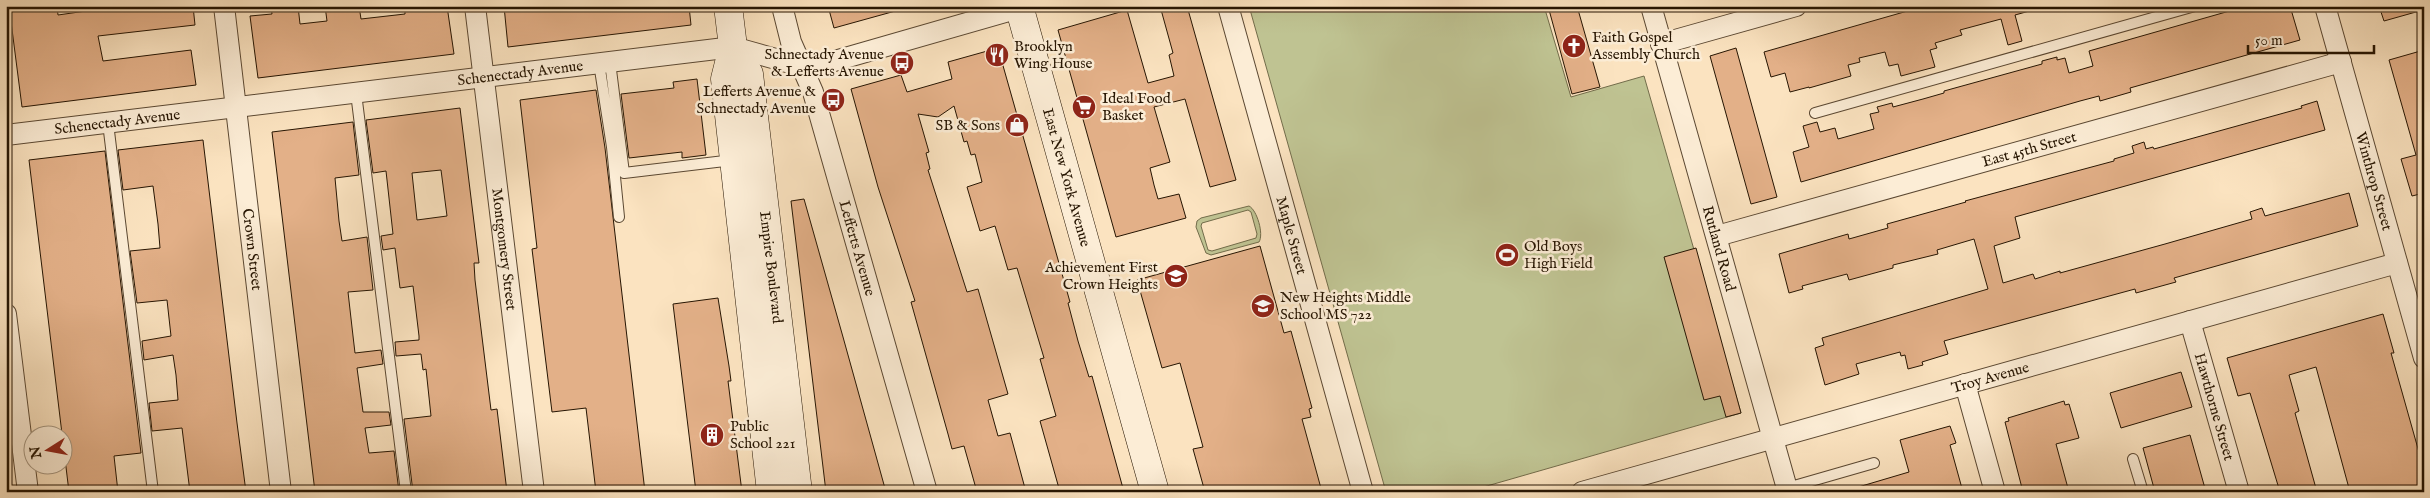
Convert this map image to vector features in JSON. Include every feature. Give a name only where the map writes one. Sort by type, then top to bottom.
[{"type":"main road","name":"Empire Boulevard","points":[[728,6],[733,47],[725,80],[771,492]]},
{"type":"main road","name":"East New York Avenue","points":[[1021,7],[1155,492]]},
{"type":"main road","name":"Empire Boulevard","points":[[733,47],[749,74],[798,492]]},
{"type":"street","name":"Crown Street","points":[[224,6],[281,492]]},
{"type":"street","name":"Montgomery Street","points":[[474,6],[534,492]]},
{"type":"street","name":"Lefferts Avenue","points":[[782,6],[792,42],[813,92],[927,492]]},
{"type":"street","name":"Maple Street","points":[[1228,6],[1363,492]]},
{"type":"street","name":"Rutland Road","points":[[1651,6],[1787,490]]},
{"type":"street","points":[[1661,44],[1796,6]]},
{"type":"street","name":"Winthrop Street","points":[[2325,6],[2424,358]]},
{"type":"street","name":"Schenectady Avenue","points":[[6,135],[733,47],[801,66],[824,64],[1021,7]]},
{"type":"street","name":"East 45th Street","points":[[1717,236],[2341,62]]},
{"type":"street","name":"Troy Avenue","points":[[1582,492],[2397,263]]},
{"type":"street","points":[[6,314],[28,492]]},
{"type":"street","name":"Hawthorne Street","points":[[2190,321],[2239,492]]},
{"type":"street","points":[[1965,384],[1995,492]]},
{"type":"lane","points":[[1815,113],[2195,6]]},
{"type":"lane","points":[[604,63],[624,173],[734,160]]},
{"type":"lane","points":[[604,63],[619,217]]},
{"type":"lane","points":[[356,93],[406,492]]},
{"type":"lane","points":[[108,123],[153,492]]},
{"type":"lane","points":[[2134,458],[2143,492]]},
{"type":"lane","points":[[1787,490],[1874,463]]},
{"type":"green space","name":"Old Boys High Field","points":[[1249,6],[1544,6],[1571,97],[1644,76],[1741,413],[1466,492],[1386,492]]},
{"type":"green space","points":[[1249,206],[1255,212],[1259,222],[1261,234],[1259,242],[1211,255],[1206,253],[1196,227],[1197,221],[1201,218]],"holes":[[[1248,210],[1251,212],[1257,234],[1256,238],[1212,251],[1208,250],[1201,226],[1202,223]]]},
{"type":"building","points":[[9,6],[57,6],[58,15],[121,6],[193,6],[195,25],[98,36],[103,61],[191,50],[196,85],[22,107]]},
{"type":"building","points":[[271,6],[298,6],[300,24],[327,21],[325,6],[359,6],[361,19],[405,14],[405,6],[447,6],[454,54],[258,78],[250,16],[272,14]]},
{"type":"building","points":[[504,6],[689,6],[691,25],[508,47]]},
{"type":"building","points":[[828,6],[898,6],[899,10],[834,28]]},
{"type":"building","points":[[1160,6],[1187,6],[1236,180],[1210,187],[1185,99],[1154,107],[1170,162],[1150,168],[1158,199],[1179,194],[1186,218],[1116,237],[1058,30],[1127,10],[1148,83],[1174,76],[1169,55],[1173,53]]},
{"type":"building","name":"Faith Gospel Assembly Church","points":[[1548,6],[1577,6],[1600,87],[1572,94]]},
{"type":"building","points":[[1925,6],[2032,6],[2033,10],[2015,15],[2022,41],[2008,45],[2001,19],[1960,30],[1962,35],[1935,43],[1937,48],[1930,50],[1935,67],[1901,76],[1898,64],[1889,66],[1885,52],[1859,58],[1860,62],[1848,65],[1851,76],[1809,88],[1790,92],[1785,73],[1771,77],[1764,52]]},
{"type":"building","points":[[2232,6],[2290,6],[2300,40],[2130,88],[2131,92],[2100,101],[2099,96],[2080,101],[1801,182],[1793,152],[1809,147],[1803,126],[1817,122],[1820,132],[1835,128],[1838,139],[1874,129],[1870,114],[1879,112],[1877,107],[1892,103],[1893,107],[1923,99],[1944,93],[1944,91],[2042,64],[2042,61],[2057,57],[2057,60],[2065,58],[2069,73],[2093,66],[2089,51],[2233,10]]},
{"type":"building","points":[[2379,6],[2422,6],[2423,10],[2384,21]]},
{"type":"building","points":[[998,48],[1070,302],[1068,303],[1078,341],[1089,377],[1092,376],[1124,492],[1060,492],[1040,421],[1056,416],[1040,359],[1044,358],[1017,268],[1008,270],[995,226],[980,231],[967,187],[982,182],[975,154],[971,155],[967,141],[964,142],[954,106],[938,117],[918,114],[929,152],[926,153],[930,169],[928,170],[967,292],[978,289],[1008,394],[988,400],[998,436],[1010,433],[1026,492],[977,492],[964,446],[952,449],[911,302],[915,301],[878,187],[851,89],[901,75],[907,92],[952,79],[948,62]]},
{"type":"building","points":[[1736,48],[1777,197],[1751,204],[1710,56]]},
{"type":"building","points":[[2424,50],[2424,193],[2412,196],[2401,159],[2416,155],[2389,60]]},
{"type":"building","points":[[697,79],[706,155],[682,158],[682,152],[629,158],[621,94],[674,88],[673,82]]},
{"type":"building","points":[[596,90],[605,148],[645,492],[596,492],[586,408],[552,412],[532,249],[537,248],[520,100]]},
{"type":"building","points":[[2317,101],[2325,130],[2015,217],[2020,238],[1994,246],[2003,283],[2033,274],[2035,279],[2060,271],[2060,273],[2252,219],[2250,212],[2262,208],[2265,216],[2349,193],[2358,226],[2174,278],[2176,282],[2136,293],[2135,289],[1944,341],[1948,354],[1922,362],[1923,365],[1908,369],[1905,355],[1901,356],[1900,352],[1856,364],[1859,374],[1825,385],[1815,348],[1824,345],[1822,338],[1988,289],[1974,239],[1937,250],[1938,254],[1893,265],[1893,268],[1849,280],[1847,274],[1802,286],[1803,289],[1789,293],[1779,254],[1848,234],[1849,239],[1888,228],[1887,224],[1965,201],[2114,161],[2114,159],[2134,153],[2132,146],[2144,142],[2146,149],[2153,147],[2154,149],[2302,108],[2301,106]]},
{"type":"building","points":[[460,108],[479,263],[474,263],[475,280],[491,410],[497,409],[507,492],[413,492],[404,419],[431,416],[426,369],[423,370],[421,354],[396,356],[395,342],[419,340],[413,286],[400,288],[395,248],[383,250],[381,236],[393,234],[386,171],[373,173],[366,120]],"holes":[[[441,170],[447,216],[417,220],[412,173]]]},
{"type":"building","points":[[353,122],[359,175],[335,178],[339,221],[342,241],[367,237],[373,290],[348,292],[355,353],[381,350],[383,364],[357,368],[363,412],[389,412],[391,425],[365,428],[369,453],[394,451],[399,492],[315,492],[272,132]]},
{"type":"building","points":[[203,140],[246,492],[190,492],[182,428],[152,431],[149,403],[178,400],[173,355],[144,360],[142,341],[171,336],[167,300],[137,303],[130,251],[160,248],[158,224],[153,186],[123,190],[118,150]]},
{"type":"building","points":[[105,151],[141,453],[114,456],[118,492],[69,492],[67,476],[72,476],[72,426],[61,426],[29,160]]},
{"type":"building","points":[[804,199],[886,492],[826,492],[791,201]]},
{"type":"building","points":[[1260,246],[1284,333],[1291,331],[1312,408],[1309,409],[1311,417],[1302,419],[1322,492],[1205,492],[1193,449],[1203,447],[1180,363],[1162,368],[1137,280]]},
{"type":"building","points":[[1696,248],[1741,413],[1726,417],[1720,396],[1704,400],[1664,257]]},
{"type":"building","name":"Public School 221","points":[[718,298],[731,381],[728,381],[742,492],[696,492],[673,304]]},
{"type":"building","points":[[2383,314],[2394,353],[2391,353],[2424,470],[2424,492],[2350,492],[2316,367],[2289,375],[2299,411],[2295,413],[2317,492],[2280,492],[2250,393],[2238,396],[2227,358]]},
{"type":"building","points":[[2181,372],[2192,407],[2121,428],[2110,393]]},
{"type":"building","points":[[2064,401],[2065,405],[2069,404],[2079,438],[2056,444],[2069,492],[2023,492],[2005,422],[2009,421],[2008,418]]},
{"type":"building","points":[[1950,426],[1956,443],[1950,445],[1963,492],[1855,492],[1855,488],[1909,472],[1900,440]]},
{"type":"building","points":[[2190,435],[2206,492],[2155,492],[2143,448]]},
{"type":"place","name":"Faith Gospel Assembly Church","points":[[1574,46]]},
{"type":"place","name":"Brooklyn Wing House","points":[[997,55]]},
{"type":"place","name":"Schnectady Avenue & Lefferts Avenue","points":[[902,63]]},
{"type":"place","name":"Lefferts Avenue & Schnectady Avenue","points":[[833,100]]},
{"type":"place","name":"Ideal Food Basket","points":[[1084,107]]},
{"type":"place","name":"SB & Sons","points":[[1017,125]]},
{"type":"place","name":"Old Boys High Field","points":[[1507,255]]},
{"type":"place","name":"Achievement First Crown Heights","points":[[1176,276]]},
{"type":"place","name":"New Heights Middle School MS 722","points":[[1263,306]]},
{"type":"place","name":"Public School 221","points":[[712,435]]}]
